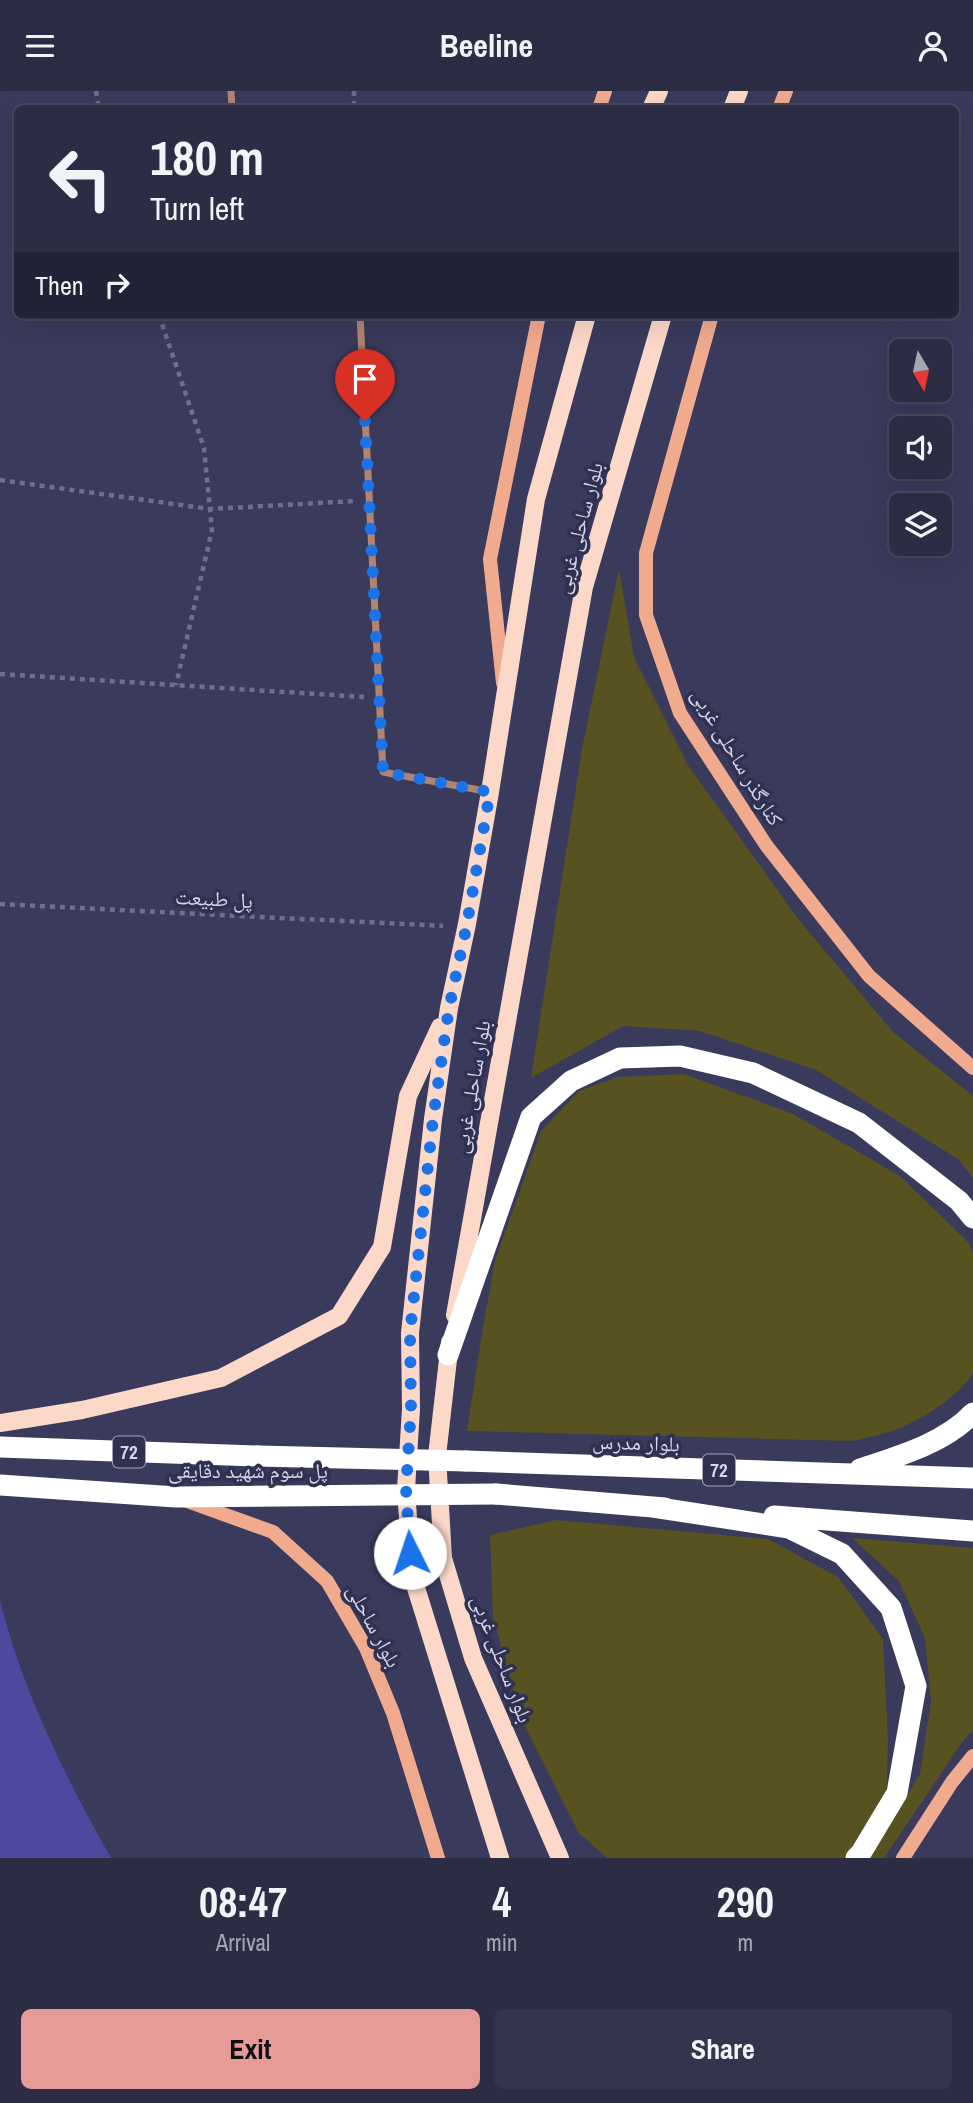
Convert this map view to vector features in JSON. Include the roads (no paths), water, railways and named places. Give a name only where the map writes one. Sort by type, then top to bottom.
[{"type":"highway","points":[[448,1355],[531,1117],[571,1081],[621,1058],[680,1056],[753,1073],[859,1123],[959,1201],[973,1218]]},
{"type":"highway","points":[[845,1474],[905,1454],[961,1426],[973,1413]]},
{"type":"highway","name":"بلوار مدرس","points":[[0,1447],[973,1478]]},
{"type":"highway","name":"پل سوم شهید دقایقی","points":[[0,1485],[176,1497],[496,1494],[653,1507]]},
{"type":"highway","points":[[653,1507],[789,1528],[842,1554],[891,1608],[916,1686],[897,1793],[856,1858]]},
{"type":"highway","name":"72","points":[[653,1507],[973,1531]]},
{"type":"main road","name":"بلوار ساحلی غربی","points":[[500,1858],[412,1575],[407,1501],[411,1409],[410,1333],[433,1119],[449,1008],[490,792],[536,499],[586,319]]},
{"type":"main road","name":"بلوار ساحلی غربی","points":[[560,1858],[473,1658],[443,1558],[438,1456],[448,1355],[584,587],[662,319]]},
{"type":"main road","points":[[0,1423],[82,1410],[221,1378],[339,1316],[382,1247],[408,1096],[449,1008]]},
{"type":"street","points":[[360,319],[383,772],[490,792]]},
{"type":"street","points":[[504,692],[490,559],[538,319]]},
{"type":"street","name":"کنارگذر ساحلی غربی","points":[[711,319],[646,553],[646,615],[654,640],[680,713],[766,845],[869,976],[973,1068]]},
{"type":"street","name":"بلوار ساحلی","points":[[176,1497],[273,1532],[327,1581],[366,1648],[393,1713],[438,1858]]},
{"type":"street","points":[[903,1858],[952,1782],[973,1756]]}]
